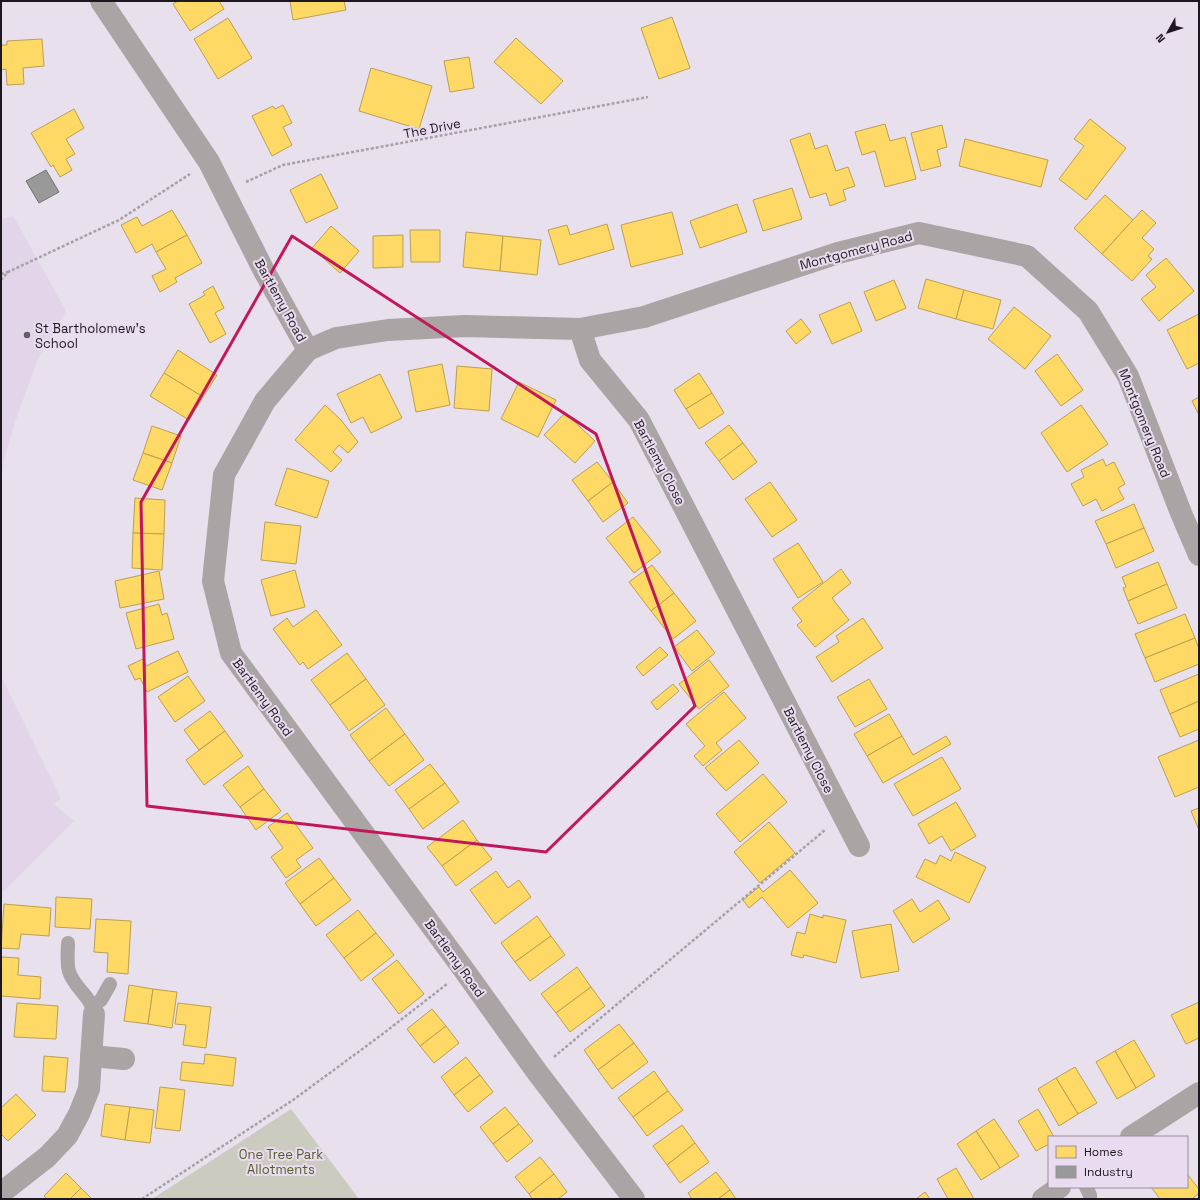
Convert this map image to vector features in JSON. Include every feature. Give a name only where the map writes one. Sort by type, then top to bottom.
[{"type":"street","name":"Bartlemy Road","points":[[101,1],[209,162],[308,350],[265,401],[224,475],[213,581],[231,653],[464,970],[537,1072],[634,1199]]},
{"type":"street","name":"Montgomery Road","points":[[580,329],[644,317],[838,253],[919,233],[1027,256],[1088,311],[1128,376],[1199,555]]},
{"type":"street","points":[[308,350],[336,338],[388,330],[465,326],[580,329]]},
{"type":"street","name":"Bartlemy Close","points":[[580,329],[590,360],[639,420],[803,737],[842,816],[859,846]]},
{"type":"street","points":[[1,1193],[47,1157],[67,1136],[79,1114],[89,1089],[93,1010]]},
{"type":"street","points":[[91,1056],[124,1059]]},
{"type":"street","points":[[1133,1136],[1199,1093]]},
{"type":"street","points":[[1043,1199],[1059,1188]]},
{"type":"lane","points":[[68,942],[69,973],[93,1010],[101,1000],[110,984]]},
{"type":"lane","points":[[1086,1188],[1090,1195],[1090,1199]]},
{"type":"path","name":"The Drive","points":[[224,192],[283,165],[648,97]]},
{"type":"path","points":[[1,274],[119,220],[209,162]]},
{"type":"path","points":[[1,280],[8,272]]},
{"type":"path","points":[[537,1072],[842,816]]},
{"type":"path","points":[[142,1199],[293,1100],[380,1036],[464,970]]},
{"type":"highlighted area","points":[[292,236],[596,434],[695,706],[546,852],[147,806],[141,502]]},
{"type":"shaded area","name":"St Bartholomew's School","points":[[13,216],[66,311],[38,359],[16,419],[4,460],[1,482],[1,219]]},
{"type":"shaded area","points":[[1,676],[61,799],[54,804],[74,821],[1,894]]},
{"type":"green space","name":"One Tree Park Allotments","points":[[291,1109],[359,1199],[152,1199]]},
{"type":"building: Homes","points":[[178,1],[219,1],[224,9],[190,31],[173,4]]},
{"type":"building: Homes","points":[[290,1],[344,1],[346,10],[293,20]]},
{"type":"building: Homes","points":[[672,17],[690,68],[659,79],[641,28]]},
{"type":"building: Homes","points":[[228,18],[252,58],[218,79],[194,39]]},
{"type":"building: Homes","points":[[516,38],[563,81],[541,104],[494,62]]},
{"type":"building: Homes","points":[[42,39],[44,66],[23,68],[24,84],[7,85],[6,69],[1,70],[1,45],[7,45],[7,41]]},
{"type":"building: Homes","points":[[469,57],[474,88],[450,92],[444,61]]},
{"type":"building: Homes","points":[[371,68],[432,86],[419,129],[359,111]]},
{"type":"building: Homes","points":[[283,105],[292,123],[283,127],[292,145],[272,156],[252,116],[273,106],[275,109]]},
{"type":"building: Homes","points":[[74,109],[84,128],[66,139],[75,154],[66,159],[72,170],[60,177],[53,165],[51,167],[31,133]]},
{"type":"building: Homes","points":[[1090,119],[1126,148],[1086,200],[1059,179],[1084,146],[1074,139]]},
{"type":"building: Homes","points":[[885,124],[890,141],[905,137],[916,179],[885,187],[875,151],[862,155],[855,132]]},
{"type":"building: Homes","points":[[942,125],[947,147],[937,150],[941,166],[921,171],[911,133]]},
{"type":"building: Homes","points":[[810,133],[815,149],[827,145],[836,171],[848,167],[855,186],[843,190],[846,200],[830,206],[826,193],[810,198],[790,140]]},
{"type":"building: Homes","points":[[965,139],[1048,160],[1041,187],[959,166]]},
{"type":"building: Homes","points":[[321,174],[338,208],[306,223],[290,190]]},
{"type":"building: Homes","points":[[792,188],[802,219],[763,231],[753,200]]},
{"type":"building: Homes","points":[[1105,195],[1133,220],[1102,254],[1074,228]]},
{"type":"building: Homes","points":[[737,204],[747,232],[700,248],[690,221]]},
{"type":"building: Homes","points":[[172,210],[187,235],[156,252],[152,244],[136,253],[121,225],[137,217],[142,226]]},
{"type":"building: Homes","points":[[1142,210],[1156,223],[1142,238],[1154,249],[1148,256],[1152,259],[1132,281],[1102,254]]},
{"type":"building: Homes","points":[[672,212],[683,254],[631,267],[621,225]]},
{"type":"building: Homes","points":[[607,224],[614,249],[559,265],[548,230],[567,225],[570,235]]},
{"type":"building: Homes","points":[[331,226],[359,251],[340,273],[312,248]]},
{"type":"building: Homes","points":[[410,230],[440,230],[440,262],[411,262]]},
{"type":"building: Homes","points":[[466,232],[503,236],[500,271],[463,267]]},
{"type":"building: Homes","points":[[187,235],[202,263],[175,278],[177,282],[160,292],[152,276],[166,269],[156,252]]},
{"type":"building: Homes","points":[[403,235],[403,267],[373,268],[373,236]]},
{"type":"building: Homes","points":[[503,236],[541,240],[537,275],[500,271]]},
{"type":"building: Homes","points":[[1166,258],[1194,291],[1159,321],[1141,299],[1156,287],[1146,275]]},
{"type":"building: Homes","points":[[926,279],[964,290],[956,319],[918,308]]},
{"type":"building: Homes","points":[[894,280],[906,308],[876,321],[864,292]]},
{"type":"building: Homes","points":[[213,286],[224,308],[215,313],[226,334],[210,343],[189,304],[205,295],[203,292]]},
{"type":"building: Homes","points":[[964,290],[1001,300],[993,329],[956,319]]},
{"type":"building: Homes","points":[[850,302],[862,331],[832,344],[819,315]]},
{"type":"building: Homes","points":[[1014,307],[1051,336],[1025,369],[988,339]]},
{"type":"building: Homes","points":[[1199,314],[1199,363],[1187,369],[1167,330]]},
{"type":"building: Homes","points":[[801,319],[811,332],[796,344],[786,331]]},
{"type":"building: Homes","points":[[178,350],[217,375],[203,397],[164,373]]},
{"type":"building: Homes","points":[[1057,354],[1083,390],[1061,406],[1035,371]]},
{"type":"building: Homes","points":[[442,364],[450,405],[416,412],[408,371]]},
{"type":"building: Homes","points":[[457,366],[492,369],[489,411],[454,408]]},
{"type":"building: Homes","points":[[164,373],[203,397],[189,420],[150,396]]},
{"type":"building: Homes","points":[[699,373],[712,393],[686,409],[674,390]]},
{"type":"building: Homes","points":[[380,374],[402,418],[371,433],[363,417],[351,423],[337,394]]},
{"type":"building: Homes","points":[[519,382],[556,400],[538,437],[501,419]]},
{"type":"building: Homes","points":[[712,393],[724,413],[699,429],[686,409]]},
{"type":"building: Homes","points":[[1199,397],[1199,415],[1192,401]]},
{"type":"building: Homes","points":[[325,405],[341,420],[358,442],[348,453],[339,445],[333,452],[342,460],[331,472],[295,440]]},
{"type":"building: Homes","points":[[1081,405],[1108,444],[1067,472],[1041,433]]},
{"type":"building: Homes","points":[[565,413],[595,441],[575,463],[544,435]]},
{"type":"building: Homes","points":[[729,425],[743,443],[719,461],[705,443]]},
{"type":"building: Homes","points":[[152,426],[181,436],[172,463],[143,453]]},
{"type":"building: Homes","points":[[743,443],[757,462],[733,480],[719,461]]},
{"type":"building: Homes","points":[[143,453],[172,463],[162,490],[133,480]]},
{"type":"building: Homes","points":[[1103,459],[1106,466],[1114,462],[1125,484],[1118,488],[1124,499],[1102,511],[1096,499],[1083,506],[1071,484],[1084,477],[1081,470]]},
{"type":"building: Homes","points":[[597,462],[613,482],[588,501],[572,480]]},
{"type":"building: Homes","points":[[287,468],[329,481],[317,518],[275,505]]},
{"type":"building: Homes","points":[[613,482],[628,503],[603,522],[588,501]]},
{"type":"building: Homes","points":[[770,482],[797,520],[772,537],[745,499]]},
{"type":"building: Homes","points":[[135,498],[165,500],[164,534],[133,533]]},
{"type":"building: Homes","points":[[1134,504],[1144,528],[1106,544],[1095,521]]},
{"type":"building: Homes","points":[[633,517],[661,552],[634,573],[606,538]]},
{"type":"building: Homes","points":[[265,522],[301,526],[296,564],[261,560]]},
{"type":"building: Homes","points":[[1144,528],[1154,551],[1116,568],[1106,544]]},
{"type":"building: Homes","points":[[133,533],[164,534],[162,570],[132,568]]},
{"type":"building: Homes","points":[[798,543],[823,582],[798,598],[773,559]]},
{"type":"building: Homes","points":[[1158,562],[1167,584],[1128,601],[1123,588],[1126,587],[1122,577]]},
{"type":"building: Homes","points":[[652,565],[674,593],[651,611],[629,582]]},
{"type":"building: Homes","points":[[841,569],[851,583],[832,598],[849,620],[815,647],[797,625],[802,621],[792,608]]},
{"type":"building: Homes","points":[[295,570],[305,607],[271,616],[261,580]]},
{"type":"building: Homes","points":[[159,571],[164,599],[120,608],[115,581]]},
{"type":"building: Homes","points":[[1167,584],[1177,608],[1138,624],[1128,601]]},
{"type":"building: Homes","points":[[674,593],[696,621],[673,639],[651,611]]},
{"type":"building: Homes","points":[[159,604],[162,615],[167,613],[174,639],[136,649],[126,613]]},
{"type":"building: Homes","points":[[316,610],[342,645],[308,669],[303,662],[300,665],[273,629],[287,618],[293,627]]},
{"type":"building: Homes","points":[[1185,614],[1195,638],[1145,658],[1135,634]]},
{"type":"building: Homes","points":[[863,618],[883,648],[832,682],[816,657],[839,642],[836,636]]},
{"type":"building: Homes","points":[[697,630],[715,653],[692,671],[674,647]]},
{"type":"building: Homes","points":[[1195,638],[1199,649],[1199,664],[1155,682],[1145,658]]},
{"type":"building: Homes","points":[[660,647],[668,655],[643,676],[636,667]]},
{"type":"building: Homes","points":[[178,651],[188,672],[147,692],[140,678],[135,680],[128,666],[143,659],[146,666]]},
{"type":"building: Homes","points":[[347,653],[366,679],[330,705],[311,680]]},
{"type":"building: Homes","points":[[709,660],[729,686],[699,709],[679,684]]},
{"type":"building: Homes","points":[[1199,674],[1199,701],[1170,714],[1160,690]]},
{"type":"building: Homes","points":[[188,676],[205,701],[175,722],[158,697]]},
{"type":"building: Homes","points":[[366,679],[385,705],[349,731],[330,705]]},
{"type":"building: Homes","points":[[869,679],[887,709],[855,727],[837,697]]},
{"type":"building: Homes","points":[[673,684],[679,691],[657,710],[651,702]]},
{"type":"building: Homes","points":[[724,692],[746,718],[716,743],[722,750],[703,766],[694,756],[705,746],[686,724]]},
{"type":"building: Homes","points":[[1199,701],[1199,729],[1180,737],[1170,714]]},
{"type":"building: Homes","points":[[386,708],[405,734],[369,761],[350,735]]},
{"type":"building: Homes","points":[[210,711],[225,731],[199,750],[184,730]]},
{"type":"building: Homes","points":[[889,714],[902,736],[867,756],[854,734]]},
{"type":"building: Homes","points":[[225,731],[243,756],[204,785],[186,760]]},
{"type":"building: Homes","points":[[405,734],[424,760],[389,786],[369,761]]},
{"type":"building: Homes","points":[[902,736],[913,755],[946,736],[951,744],[883,783],[867,756]]},
{"type":"building: Homes","points":[[739,740],[759,763],[726,791],[705,768]]},
{"type":"building: Homes","points":[[1199,740],[1199,787],[1175,797],[1158,757]]},
{"type":"building: Homes","points":[[942,757],[961,789],[913,816],[894,784]]},
{"type":"building: Homes","points":[[430,764],[445,783],[409,809],[395,790]]},
{"type":"building: Homes","points":[[248,766],[264,789],[240,807],[223,785]]},
{"type":"building: Homes","points":[[763,774],[787,802],[740,842],[716,814]]},
{"type":"building: Homes","points":[[445,783],[459,802],[423,829],[409,809]]},
{"type":"building: Homes","points":[[264,789],[281,811],[256,830],[240,807]]},
{"type":"building: Homes","points":[[956,802],[976,836],[951,851],[942,836],[929,844],[918,824]]},
{"type":"building: Homes","points":[[1199,808],[1199,830],[1191,811]]},
{"type":"building: Homes","points":[[287,813],[313,848],[296,860],[301,867],[286,878],[271,857],[283,848],[268,827]]},
{"type":"building: Homes","points":[[463,820],[477,840],[442,866],[427,847]]},
{"type":"building: Homes","points":[[769,822],[795,853],[760,883],[734,852]]},
{"type":"building: Homes","points":[[477,840],[492,859],[456,886],[442,866]]},
{"type":"building: Homes","points":[[955,852],[986,867],[969,903],[916,877],[925,859],[936,864],[940,855],[951,861]]},
{"type":"building: Homes","points":[[319,858],[334,878],[300,904],[285,883]]},
{"type":"building: Homes","points":[[790,870],[818,903],[788,928],[762,897],[749,908],[743,900],[759,887],[763,892]]},
{"type":"building: Homes","points":[[496,871],[508,888],[519,880],[531,897],[495,924],[470,890]]},
{"type":"building: Homes","points":[[334,878],[351,900],[316,926],[300,904]]},
{"type":"building: Homes","points":[[56,897],[92,899],[90,929],[55,927]]},
{"type":"building: Homes","points":[[912,899],[920,912],[938,900],[950,919],[913,943],[893,911]]},
{"type":"building: Homes","points":[[4,904],[51,908],[49,936],[21,934],[19,949],[1,948]]},
{"type":"building: Homes","points":[[358,910],[376,933],[344,958],[326,935]]},
{"type":"building: Homes","points":[[810,914],[823,918],[823,915],[846,920],[836,963],[804,955],[803,958],[791,955],[797,932],[805,934]]},
{"type":"building: Homes","points":[[537,916],[551,936],[515,962],[501,943]]},
{"type":"building: Homes","points":[[96,919],[131,921],[128,974],[107,972],[108,953],[94,952]]},
{"type":"building: Homes","points":[[891,924],[899,971],[861,978],[852,931]]},
{"type":"building: Homes","points":[[376,933],[394,955],[361,981],[344,958]]},
{"type":"building: Homes","points":[[551,936],[565,955],[530,981],[515,962]]},
{"type":"building: Homes","points":[[1,957],[19,958],[18,975],[41,977],[40,999],[1,996]]},
{"type":"building: Homes","points":[[397,960],[424,994],[399,1014],[372,979]]},
{"type":"building: Homes","points":[[577,967],[591,987],[556,1013],[541,994]]},
{"type":"building: Homes","points":[[129,985],[153,989],[148,1024],[124,1021]]},
{"type":"building: Homes","points":[[591,987],[605,1006],[570,1032],[556,1013]]},
{"type":"building: Homes","points":[[153,989],[177,992],[172,1028],[148,1024]]},
{"type":"building: Homes","points":[[1199,1002],[1199,1038],[1186,1044],[1171,1015]]},
{"type":"building: Homes","points":[[17,1003],[58,1006],[56,1039],[14,1037]]},
{"type":"building: Homes","points":[[178,1003],[211,1007],[206,1048],[183,1045],[186,1025],[175,1024]]},
{"type":"building: Homes","points":[[432,1009],[446,1026],[420,1046],[407,1029]]},
{"type":"building: Homes","points":[[619,1024],[634,1043],[598,1070],[584,1050]]},
{"type":"building: Homes","points":[[446,1026],[459,1043],[434,1063],[420,1046]]},
{"type":"building: Homes","points":[[1134,1040],[1155,1076],[1136,1088],[1115,1051]]},
{"type":"building: Homes","points":[[634,1043],[648,1062],[612,1089],[598,1070]]},
{"type":"building: Homes","points":[[1115,1051],[1136,1088],[1117,1099],[1096,1062]]},
{"type":"building: Homes","points":[[205,1054],[236,1058],[233,1086],[180,1080],[182,1062],[204,1064]]},
{"type":"building: Homes","points":[[44,1056],[68,1058],[65,1092],[42,1091]]},
{"type":"building: Homes","points":[[466,1057],[480,1075],[454,1095],[441,1077]]},
{"type":"building: Homes","points":[[1075,1067],[1097,1103],[1078,1114],[1056,1078]]},
{"type":"building: Homes","points":[[654,1071],[668,1091],[633,1117],[618,1098]]},
{"type":"building: Homes","points":[[480,1075],[493,1092],[468,1112],[454,1095]]},
{"type":"building: Homes","points":[[1056,1078],[1078,1114],[1059,1126],[1038,1089]]},
{"type":"building: Homes","points":[[160,1087],[185,1090],[180,1131],[155,1128]]},
{"type":"building: Homes","points":[[668,1091],[683,1110],[647,1136],[633,1117]]},
{"type":"building: Homes","points":[[16,1094],[36,1115],[8,1141],[1,1134],[1,1108]]},
{"type":"building: Homes","points":[[105,1104],[130,1107],[125,1140],[101,1136]]},
{"type":"building: Homes","points":[[130,1107],[154,1110],[150,1143],[125,1140]]},
{"type":"building: Homes","points":[[505,1107],[519,1124],[493,1144],[480,1127]]},
{"type":"building: Homes","points":[[1038,1109],[1053,1136],[1048,1136],[1048,1145],[1036,1151],[1018,1121]]},
{"type":"building: Homes","points":[[994,1119],[1019,1156],[1000,1168],[976,1131]]},
{"type":"building: Homes","points":[[519,1124],[533,1141],[507,1162],[493,1144]]},
{"type":"building: Homes","points":[[682,1125],[695,1143],[667,1165],[653,1146]]},
{"type":"building: Homes","points":[[976,1131],[1000,1168],[981,1180],[957,1144]]},
{"type":"building: Homes","points":[[695,1143],[709,1162],[680,1183],[667,1165]]},
{"type":"building: Homes","points":[[540,1157],[554,1174],[529,1194],[515,1177]]},
{"type":"building: Homes","points":[[956,1168],[974,1199],[948,1199],[937,1179]]},
{"type":"building: Homes","points":[[716,1172],[730,1190],[718,1199],[692,1199],[688,1193]]},
{"type":"building: Homes","points":[[66,1173],[81,1188],[70,1199],[47,1199],[44,1196]]},
{"type":"building: Homes","points":[[554,1174],[567,1192],[558,1199],[532,1199],[529,1194]]},
{"type":"building: Homes","points":[[1188,1175],[1199,1189],[1199,1193],[1192,1199],[1160,1199],[1152,1188],[1188,1188]]},
{"type":"building: Homes","points":[[81,1188],[92,1199],[70,1199]]},
{"type":"building: Homes","points":[[730,1190],[736,1199],[718,1199]]},
{"type":"building: Homes","points":[[925,1192],[930,1199],[916,1199]]},
{"type":"building: Industry","points":[[46,170],[59,192],[39,203],[26,181]]},
{"type":"place","name":"St Bartholomew's School","points":[[27,335]]}]
